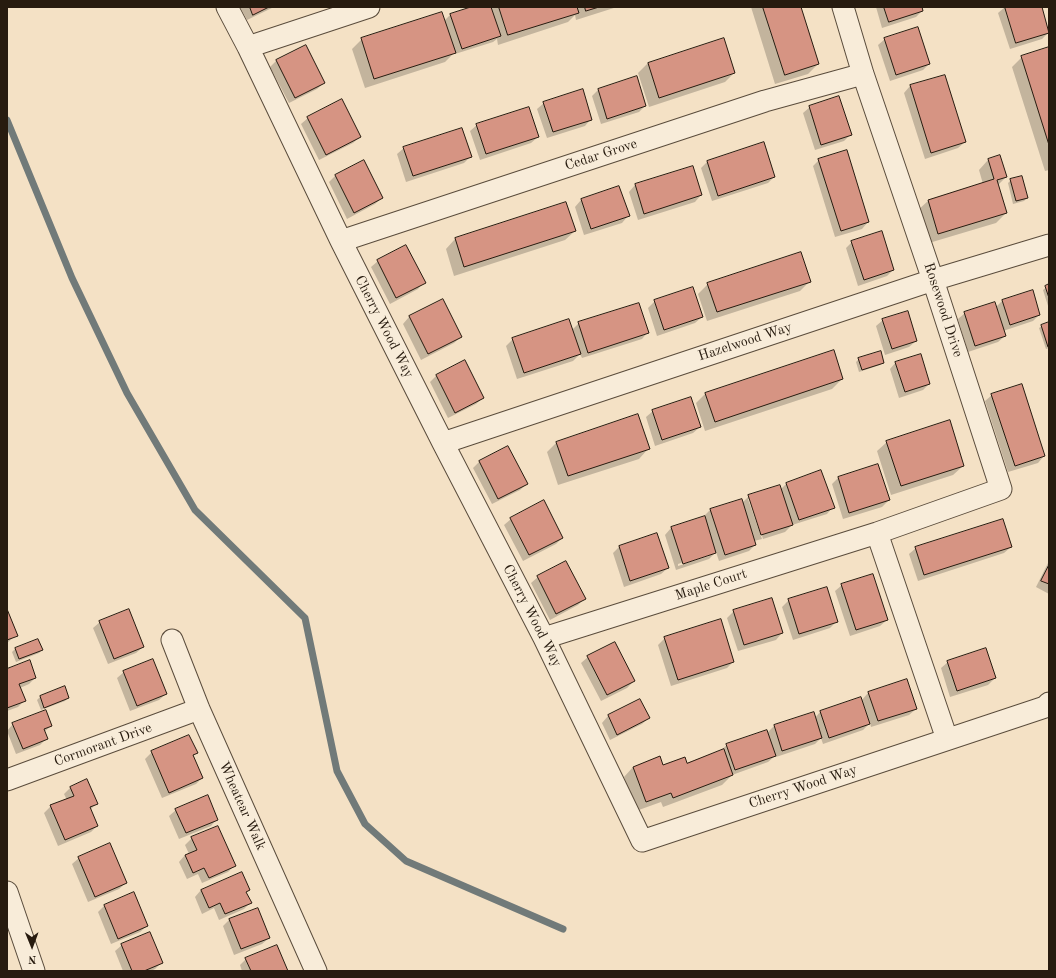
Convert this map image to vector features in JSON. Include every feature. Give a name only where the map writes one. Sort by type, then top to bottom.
[{"type":"street","name":"Cherry Wood Way","points":[[227,7],[248,47],[341,241],[544,638],[642,840],[1045,707],[1049,703]]},
{"type":"street","points":[[248,47],[369,7]]},
{"type":"street","name":"Rosewood Drive","points":[[843,7],[863,74],[933,280],[1001,489],[877,533]]},
{"type":"street","name":"Cedar Grove","points":[[341,241],[765,101],[863,74]]},
{"type":"street","name":"Hazelwood Way","points":[[443,443],[933,280],[1049,245]]},
{"type":"street","points":[[877,533],[947,739]]},
{"type":"street","name":"Maple Court","points":[[544,638],[877,533]]},
{"type":"street","name":"Wheatear Walk","points":[[172,640],[199,710],[316,971]]},
{"type":"street","name":"Cormorant Drive","points":[[7,780],[199,710]]},
{"type":"street","points":[[7,892],[34,971]]},
{"type":"building","points":[[250,7],[269,7],[253,15]]},
{"type":"building","points":[[471,7],[491,7],[501,36],[462,49],[450,14]]},
{"type":"building","points":[[499,7],[577,7],[579,13],[508,35]]},
{"type":"building","points":[[585,7],[599,7],[586,11]]},
{"type":"building","points":[[763,7],[801,7],[819,64],[785,75]]},
{"type":"building","points":[[884,7],[922,7],[923,11],[889,22]]},
{"type":"building","points":[[1005,7],[1042,7],[1049,33],[1016,43]]},
{"type":"building","points":[[442,12],[456,53],[374,79],[361,38]]},
{"type":"building","points":[[918,27],[930,64],[896,75],[884,38]]},
{"type":"building","points":[[724,38],[735,73],[659,98],[648,63]]},
{"type":"building","points":[[306,45],[325,83],[295,98],[276,60]]},
{"type":"building","points":[[1049,47],[1049,145],[1021,56]]},
{"type":"building","points":[[945,75],[966,142],[931,153],[910,85]]},
{"type":"building","points":[[637,76],[646,106],[607,119],[598,89]]},
{"type":"building","points":[[583,89],[592,120],[553,132],[543,102]]},
{"type":"building","points":[[839,96],[852,135],[821,145],[809,106]]},
{"type":"building","points":[[342,99],[361,137],[326,155],[307,117]]},
{"type":"building","points":[[529,107],[539,137],[486,154],[476,124]]},
{"type":"building","points":[[462,128],[472,157],[413,176],[403,147]]},
{"type":"building","points":[[764,142],[775,177],[718,196],[707,161]]},
{"type":"building","points":[[847,150],[869,222],[841,231],[818,159]]},
{"type":"building","points":[[1000,155],[1007,177],[997,180],[1007,213],[938,234],[928,200],[994,179],[988,159]]},
{"type":"building","points":[[364,160],[383,198],[354,213],[335,175]]},
{"type":"building","points":[[693,166],[702,195],[644,214],[635,184]]},
{"type":"building","points":[[1022,176],[1028,198],[1016,201],[1010,179]]},
{"type":"building","points":[[619,186],[630,216],[591,229],[581,199]]},
{"type":"building","points":[[566,202],[576,231],[464,267],[455,238]]},
{"type":"building","points":[[882,231],[894,270],[864,280],[851,241]]},
{"type":"building","points":[[406,245],[426,283],[396,298],[377,260]]},
{"type":"building","points":[[801,252],[811,282],[717,312],[707,283]]},
{"type":"building","points":[[1049,284],[1049,298],[1045,286]]},
{"type":"building","points":[[693,287],[703,317],[664,330],[654,300]]},
{"type":"building","points":[[1033,290],[1040,315],[1010,325],[1002,300]]},
{"type":"building","points":[[443,299],[462,337],[428,354],[409,316]]},
{"type":"building","points":[[995,302],[1006,336],[975,346],[964,312]]},
{"type":"building","points":[[639,303],[649,333],[588,353],[578,322]]},
{"type":"building","points":[[908,311],[917,341],[892,349],[882,319]]},
{"type":"building","points":[[569,319],[581,354],[524,373],[512,338]]},
{"type":"building","points":[[1049,322],[1049,347],[1048,347],[1041,325]]},
{"type":"building","points":[[834,350],[843,379],[715,422],[705,393]]},
{"type":"building","points":[[881,351],[884,363],[862,370],[858,358]]},
{"type":"building","points":[[921,354],[930,384],[905,392],[895,362]]},
{"type":"building","points":[[465,360],[484,398],[455,413],[436,375]]},
{"type":"building","points":[[1022,384],[1045,456],[1015,466],[991,394]]},
{"type":"building","points":[[691,397],[701,427],[662,440],[652,410]]},
{"type":"building","points":[[638,414],[650,449],[568,476],[556,442]]},
{"type":"building","points":[[950,420],[964,466],[901,486],[886,441]]},
{"type":"building","points":[[508,446],[528,484],[498,499],[479,461]]},
{"type":"building","points":[[878,464],[890,500],[849,513],[838,477]]},
{"type":"building","points":[[821,470],[835,508],[799,520],[786,483]]},
{"type":"building","points":[[780,485],[793,525],[761,535],[748,495]]},
{"type":"building","points":[[742,499],[756,545],[725,555],[710,509]]},
{"type":"building","points":[[544,500],[563,538],[529,555],[510,518]]},
{"type":"building","points":[[705,516],[716,553],[683,564],[671,527]]},
{"type":"building","points":[[1003,519],[1012,547],[924,575],[915,547]]},
{"type":"building","points":[[657,533],[669,568],[630,581],[619,546]]},
{"type":"building","points":[[566,561],[586,599],[556,614],[537,576]]},
{"type":"building","points":[[1049,565],[1049,584],[1041,581]]},
{"type":"building","points":[[873,574],[888,620],[856,630],[841,584]]},
{"type":"building","points":[[827,587],[838,622],[799,634],[788,599]]},
{"type":"building","points":[[772,598],[783,633],[744,645],[733,610]]},
{"type":"building","points":[[7,609],[18,636],[7,640]]},
{"type":"building","points":[[129,609],[144,647],[114,659],[99,621]]},
{"type":"building","points":[[721,619],[734,662],[678,680],[664,637]]},
{"type":"building","points":[[38,639],[43,650],[19,659],[15,648]]},
{"type":"building","points":[[615,642],[635,681],[607,695],[587,656]]},
{"type":"building","points":[[986,648],[996,678],[957,691],[947,661]]},
{"type":"building","points":[[153,659],[167,694],[137,706],[123,671]]},
{"type":"building","points":[[30,660],[36,678],[19,684],[26,701],[7,708],[7,669]]},
{"type":"building","points":[[907,679],[917,709],[878,721],[868,692]]},
{"type":"building","points":[[65,686],[69,698],[44,708],[40,696]]},
{"type":"building","points":[[861,697],[870,724],[829,738],[820,711]]},
{"type":"building","points":[[640,699],[650,718],[617,735],[608,715]]},
{"type":"building","points":[[46,710],[52,726],[44,729],[48,739],[23,749],[12,723]]},
{"type":"building","points":[[814,712],[822,738],[782,751],[774,725]]},
{"type":"building","points":[[767,730],[776,756],[735,770],[726,744]]},
{"type":"building","points":[[189,735],[198,753],[193,755],[203,778],[169,793],[151,751]]},
{"type":"building","points":[[724,749],[733,775],[673,798],[671,793],[646,802],[633,767],[660,756],[663,765],[685,757],[687,763]]},
{"type":"building","points":[[87,779],[98,804],[90,807],[98,826],[65,840],[50,805],[74,796],[70,787]]},
{"type":"building","points":[[208,795],[218,820],[186,833],[175,809]]},
{"type":"building","points":[[218,826],[236,866],[209,878],[204,868],[193,873],[185,855],[197,850],[191,837]]},
{"type":"building","points":[[110,843],[127,883],[95,897],[78,857]]},
{"type":"building","points":[[242,872],[250,890],[246,892],[252,903],[225,914],[220,903],[209,908],[201,890]]},
{"type":"building","points":[[134,892],[148,926],[118,939],[104,905]]},
{"type":"building","points":[[258,908],[270,938],[241,949],[229,919]]},
{"type":"building","points":[[150,932],[163,963],[144,971],[132,971],[121,944]]},
{"type":"building","points":[[277,945],[288,971],[251,971],[245,958]]},
{"type":"waterway","points":[[7,120],[72,278],[127,393],[195,510],[305,618],[337,771],[365,824],[406,861],[563,929]]}]
